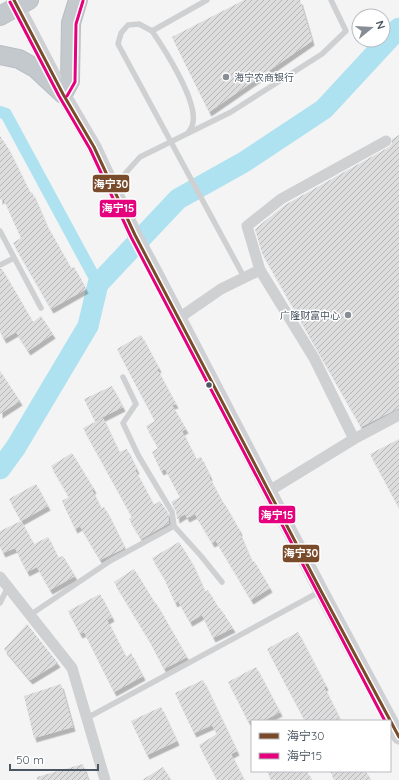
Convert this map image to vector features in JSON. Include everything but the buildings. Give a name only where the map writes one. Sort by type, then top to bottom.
[{"type":"highway","points":[[0,55],[19,59],[35,68],[63,94],[70,81],[71,23],[78,0]]},
{"type":"highway","points":[[0,16],[20,2]]},
{"type":"main road","points":[[20,2],[63,94],[94,147],[135,235],[321,591],[397,728]]},
{"type":"street","points":[[354,439],[314,358],[260,270],[248,226],[281,200],[386,141]]},
{"type":"street","points":[[179,318],[221,289],[260,270]]},
{"type":"street","points":[[269,491],[354,439],[399,415]]},
{"type":"street","points":[[0,578],[72,668],[105,780]]},
{"type":"lane","points":[[152,31],[207,0]]},
{"type":"lane","points":[[113,187],[140,157],[231,112],[322,54],[346,32],[330,0]]},
{"type":"lane","points":[[188,134],[193,122],[192,104],[164,50],[152,31],[139,24],[128,25],[121,33],[118,44],[244,277]]},
{"type":"lane","points":[[0,231],[41,308]]},
{"type":"lane","points":[[0,265],[14,258]]},
{"type":"lane","points":[[123,377],[136,404],[123,423],[138,455],[172,512],[174,526],[222,582]]},
{"type":"lane","points":[[30,616],[110,562],[174,526]]},
{"type":"lane","points":[[0,603],[8,587]]},
{"type":"lane","points":[[87,718],[321,591]]},
{"type":"waterway","points":[[0,469],[16,447],[88,326],[98,284],[178,199],[244,162],[324,109],[399,28]]},
{"type":"waterway","points":[[0,112],[6,114],[98,284]]},
{"type":"transit line","name":"海宁30","points":[[14,0],[63,94],[94,147],[135,235],[390,720]]},
{"type":"transit line","name":"海宁15","points":[[67,96],[75,82],[76,24],[83,1]]},
{"type":"transit line","name":"海宁15","points":[[10,2],[59,96],[90,149],[131,237],[384,720]]},
{"type":"transit line","name":"海宁30","points":[[391,722],[399,737]]},
{"type":"place","name":"海宁农商银行","points":[[226,77]]},
{"type":"place","name":"广隆财富中心","points":[[348,315]]}]
